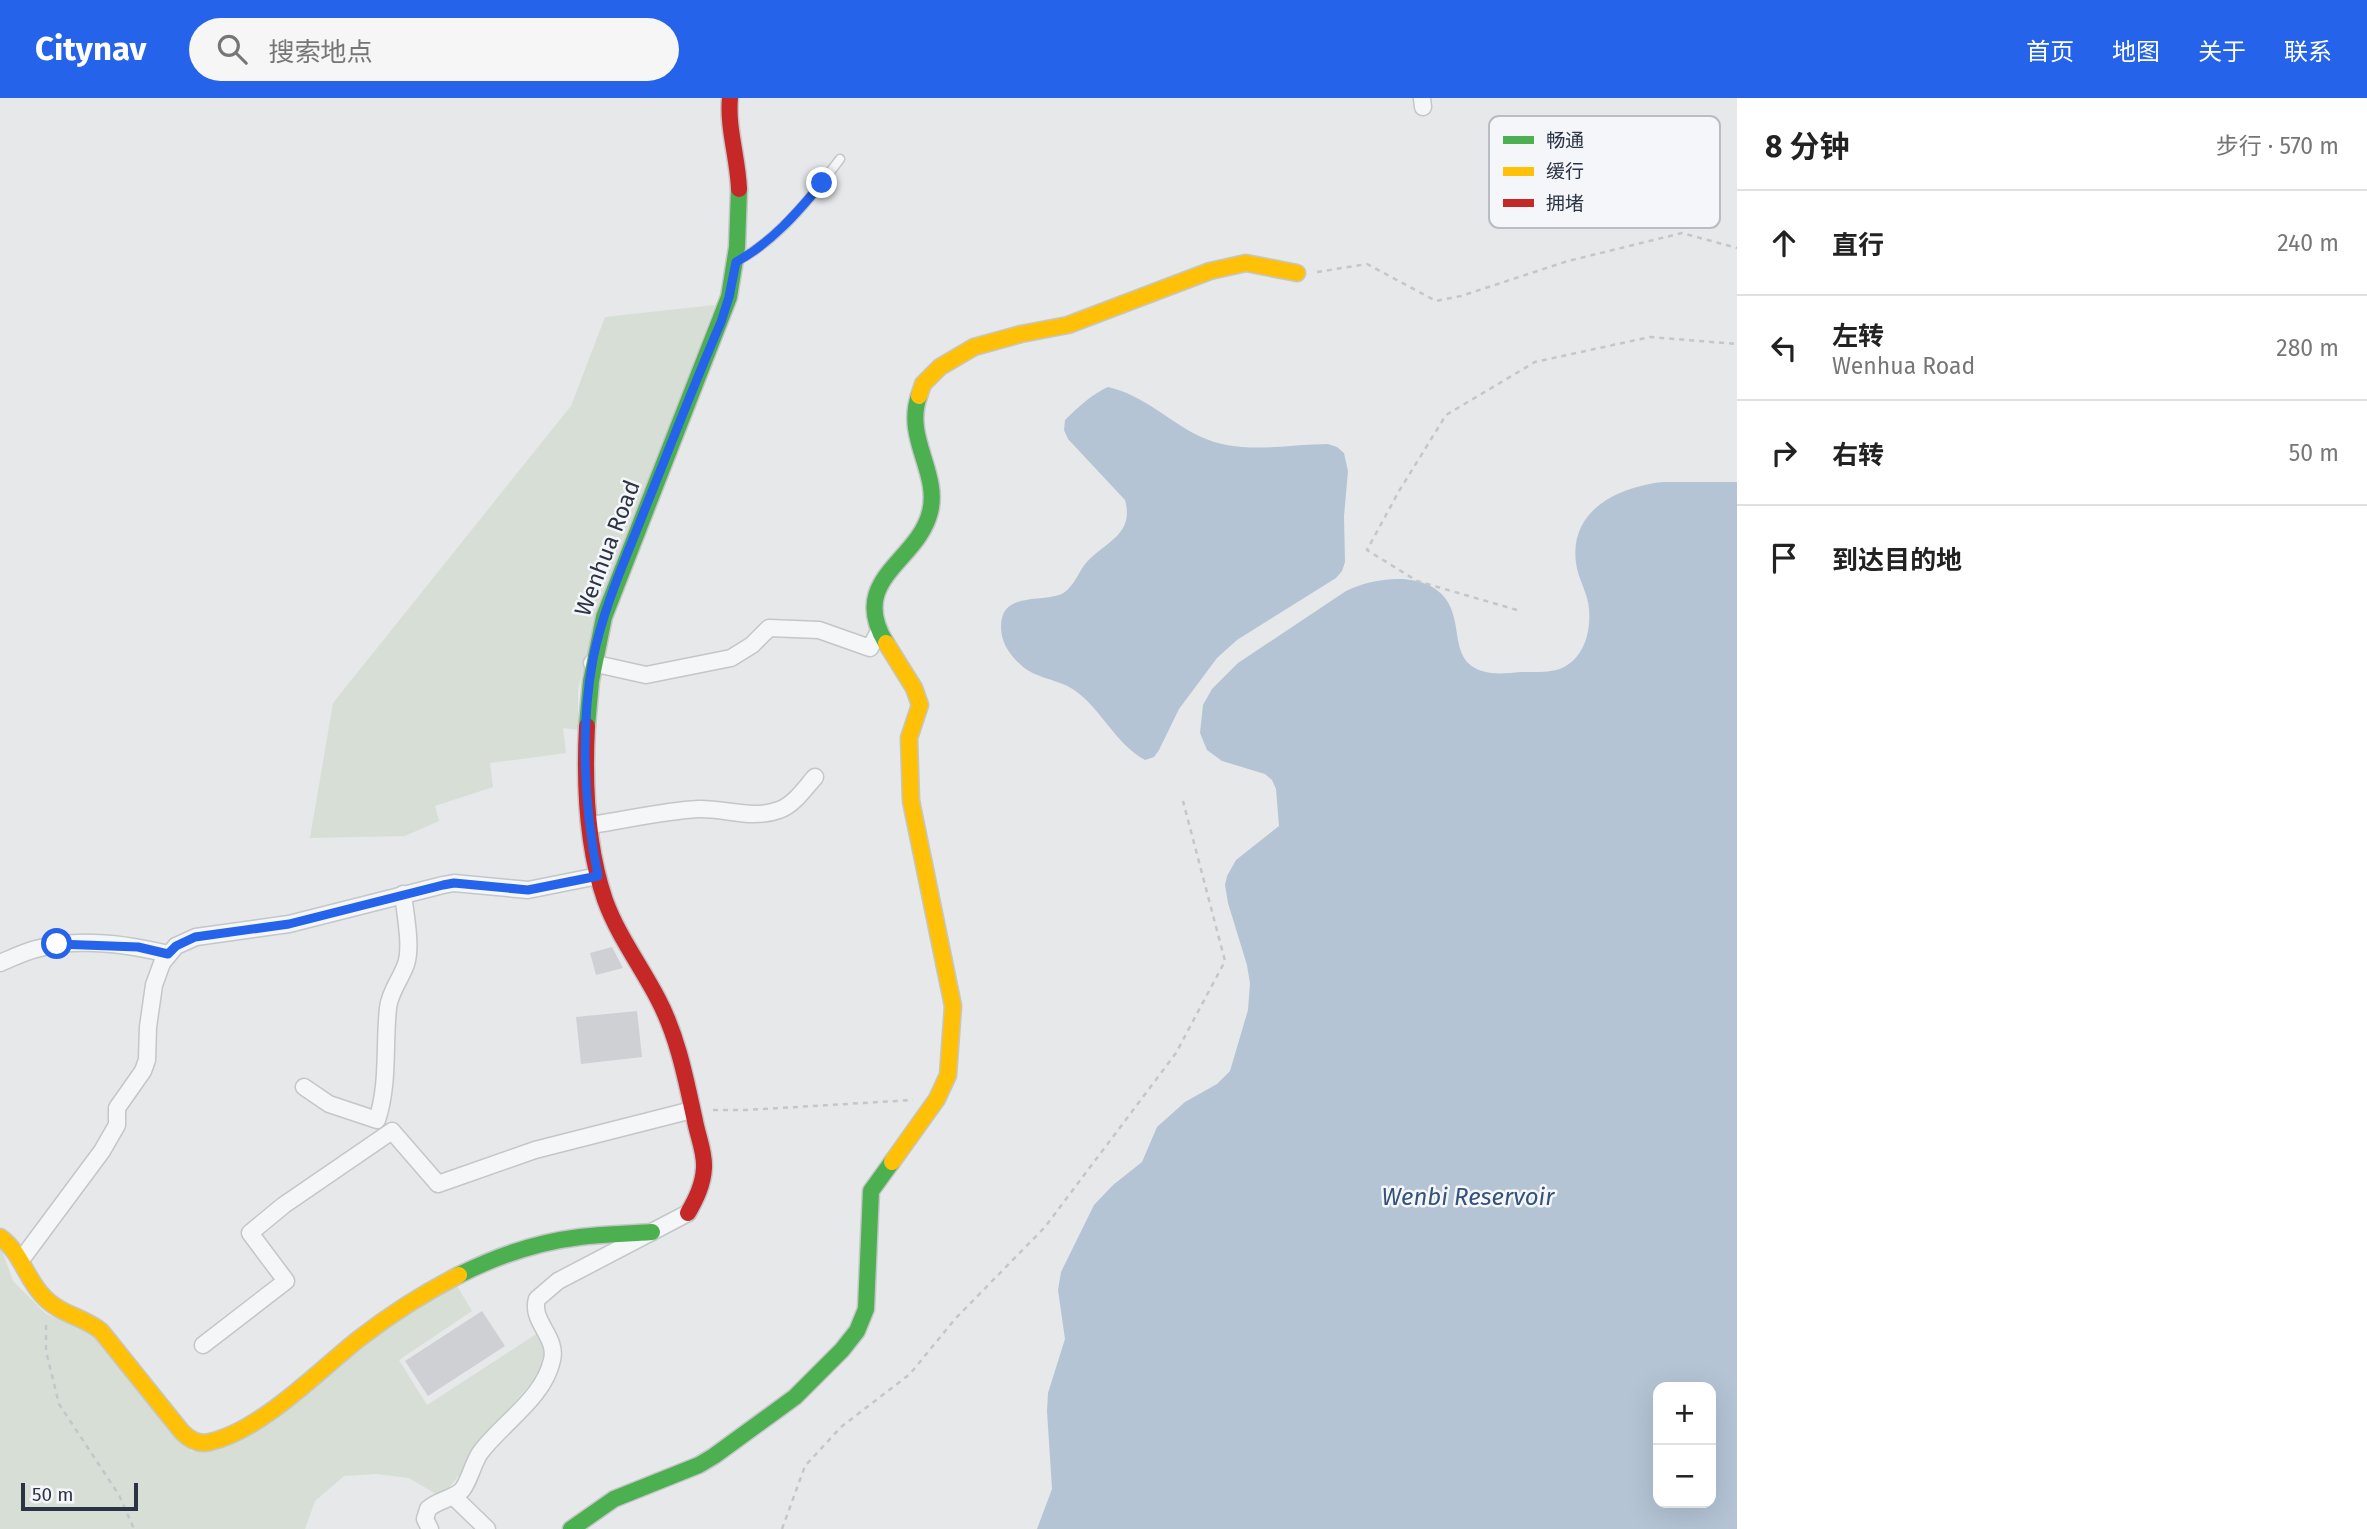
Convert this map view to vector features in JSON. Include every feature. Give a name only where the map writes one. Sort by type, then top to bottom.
[{"type":"street","name":"Wenhua Road","points":[[652,1232],[688,1213],[700,1189],[704,1161],[680,1055],[666,1017],[614,924],[598,876],[591,825],[586,747],[588,698],[604,617],[729,297],[736,262],[740,216],[736,147],[728,107],[730,98]]},
{"type":"street","points":[[571,1529],[614,1499],[699,1465],[714,1456],[795,1397],[842,1350],[857,1331],[866,1309],[871,1191],[937,1099],[948,1075],[953,1006],[911,801],[909,738],[920,705],[914,688],[879,631],[875,613],[877,594],[884,577],[918,537],[930,512],[931,489],[915,430],[918,395],[923,384],[940,367],[986,343],[1068,326],[1233,264],[1246,263],[1297,274]]},
{"type":"street","points":[[593,663],[646,675],[737,656],[769,628],[819,630],[870,648],[879,631]]},
{"type":"street","points":[[591,825],[695,809],[768,813],[790,804],[815,777]]},
{"type":"street","points":[[21,1260],[102,1151],[117,1125],[117,1108],[143,1071],[147,1060],[148,1027],[157,974],[168,954],[176,946],[195,937],[289,924],[454,883],[528,890],[598,876]]},
{"type":"street","points":[[304,1087],[329,1104],[377,1120],[383,1102],[388,1007],[408,954],[403,894]]},
{"type":"street","points":[[0,963],[33,949],[68,943],[138,947],[168,954]]},
{"type":"street","points":[[203,1345],[286,1281],[250,1233],[284,1205],[392,1131],[438,1184],[535,1150],[692,1110]]},
{"type":"street","points":[[0,1237],[15,1249],[31,1282],[47,1301],[84,1318],[100,1329],[174,1422],[193,1442],[205,1445],[240,1429],[277,1406],[381,1322],[456,1276],[512,1254],[576,1237],[652,1232]]},
{"type":"street","points":[[430,1529],[425,1519],[428,1508],[453,1496],[465,1486],[478,1455],[533,1395],[545,1378],[552,1362],[553,1351],[536,1310],[537,1299],[558,1281],[652,1232]]},
{"type":"street","points":[[453,1496],[487,1529]]},
{"type":"lane","points":[[736,262],[752,253],[786,223],[840,159]]},
{"type":"path","points":[[1297,274],[1367,264],[1436,301],[1461,296],[1568,261],[1682,233],[1737,248]]},
{"type":"path","points":[[1517,610],[1418,581],[1367,550],[1398,491],[1446,415],[1535,362],[1650,337],[1737,344]]},
{"type":"path","points":[[782,1529],[805,1466],[841,1427],[910,1374],[955,1319],[1045,1227],[1176,1053],[1225,961],[1183,801]]},
{"type":"path","points":[[692,1110],[746,1110],[937,1099]]},
{"type":"path","points":[[47,1301],[46,1351],[59,1404],[120,1495],[134,1529]]},
{"type":"shaded area","points":[[715,305],[601,606],[578,689],[578,730],[563,728],[566,753],[490,763],[493,787],[435,806],[439,821],[405,836],[310,838],[333,703],[571,406],[605,317]]},
{"type":"shaded area","points":[[0,1245],[13,1281],[46,1314],[97,1335],[192,1452],[398,1316],[457,1286],[472,1311],[399,1360],[427,1405],[538,1333],[545,1350],[539,1374],[470,1453],[460,1474],[448,1489],[436,1494],[409,1478],[376,1474],[344,1476],[315,1501],[305,1529],[0,1529]]},
{"type":"water","points":[[1108,387],[1132,396],[1187,430],[1215,442],[1263,448],[1328,444],[1337,447],[1344,453],[1348,471],[1344,516],[1345,562],[1342,571],[1336,578],[1237,640],[1217,658],[1179,709],[1159,750],[1154,757],[1145,760],[1126,746],[1077,692],[1033,673],[1020,664],[1006,647],[1001,632],[1003,616],[1007,609],[1021,601],[1064,593],[1086,563],[1116,537],[1126,522],[1125,500],[1068,439],[1064,430],[1065,420],[1070,415]]},
{"type":"water","name":"Wenbi Reservoir","points":[[1663,482],[1737,482],[1737,1529],[1037,1529],[1052,1489],[1047,1411],[1048,1393],[1065,1339],[1058,1290],[1061,1272],[1094,1205],[1113,1185],[1142,1162],[1157,1127],[1185,1102],[1217,1084],[1230,1071],[1248,1010],[1250,983],[1247,965],[1225,885],[1236,860],[1279,826],[1276,789],[1265,774],[1222,761],[1207,750],[1200,733],[1203,705],[1212,689],[1238,663],[1346,591],[1360,585],[1393,579],[1425,583],[1438,591],[1448,602],[1462,653],[1473,667],[1500,673],[1558,670],[1576,658],[1589,627],[1588,603],[1576,563],[1576,545],[1580,529],[1600,504],[1629,489]]},
{"type":"building","points":[[612,947],[623,968],[596,975],[590,953]]},
{"type":"building","points":[[637,1011],[642,1057],[581,1064],[576,1017]]},
{"type":"building","points":[[482,1311],[505,1346],[428,1396],[405,1361]]},
{"type":"traffic: fast","points":[[587,726],[591,681],[604,617],[729,297],[737,247],[739,189]]},
{"type":"traffic: fast","points":[[886,643],[876,621],[875,603],[880,587],[923,529],[932,498],[916,426],[919,396]]},
{"type":"traffic: fast","points":[[571,1529],[614,1499],[699,1465],[714,1456],[795,1397],[842,1350],[857,1331],[866,1309],[871,1191],[892,1162]]},
{"type":"traffic: fast","points":[[459,1275],[503,1256],[549,1242],[589,1236],[652,1232]]},
{"type":"traffic: slow","points":[[919,396],[923,384],[940,367],[974,347],[1068,325],[1210,271],[1246,263],[1297,273]]},
{"type":"traffic: slow","points":[[886,643],[914,688],[920,705],[909,738],[911,801],[953,1006],[948,1075],[937,1099],[892,1162]]},
{"type":"traffic: slow","points":[[0,1237],[14,1251],[45,1298],[101,1331],[182,1432],[202,1443],[230,1435],[269,1413],[372,1329],[408,1304],[459,1275]]},
{"type":"traffic: jam","points":[[730,98],[730,120],[739,189]]},
{"type":"traffic: jam","points":[[587,726],[588,814],[599,879],[616,926],[658,999],[671,1028],[702,1150],[702,1180],[688,1213]]},
{"type":"route","points":[[57,944],[138,947],[168,954],[190,938],[289,924],[454,883],[528,890],[598,876],[590,818],[586,747],[589,684],[604,617],[721,322],[736,262],[770,238],[822,183]]}]
